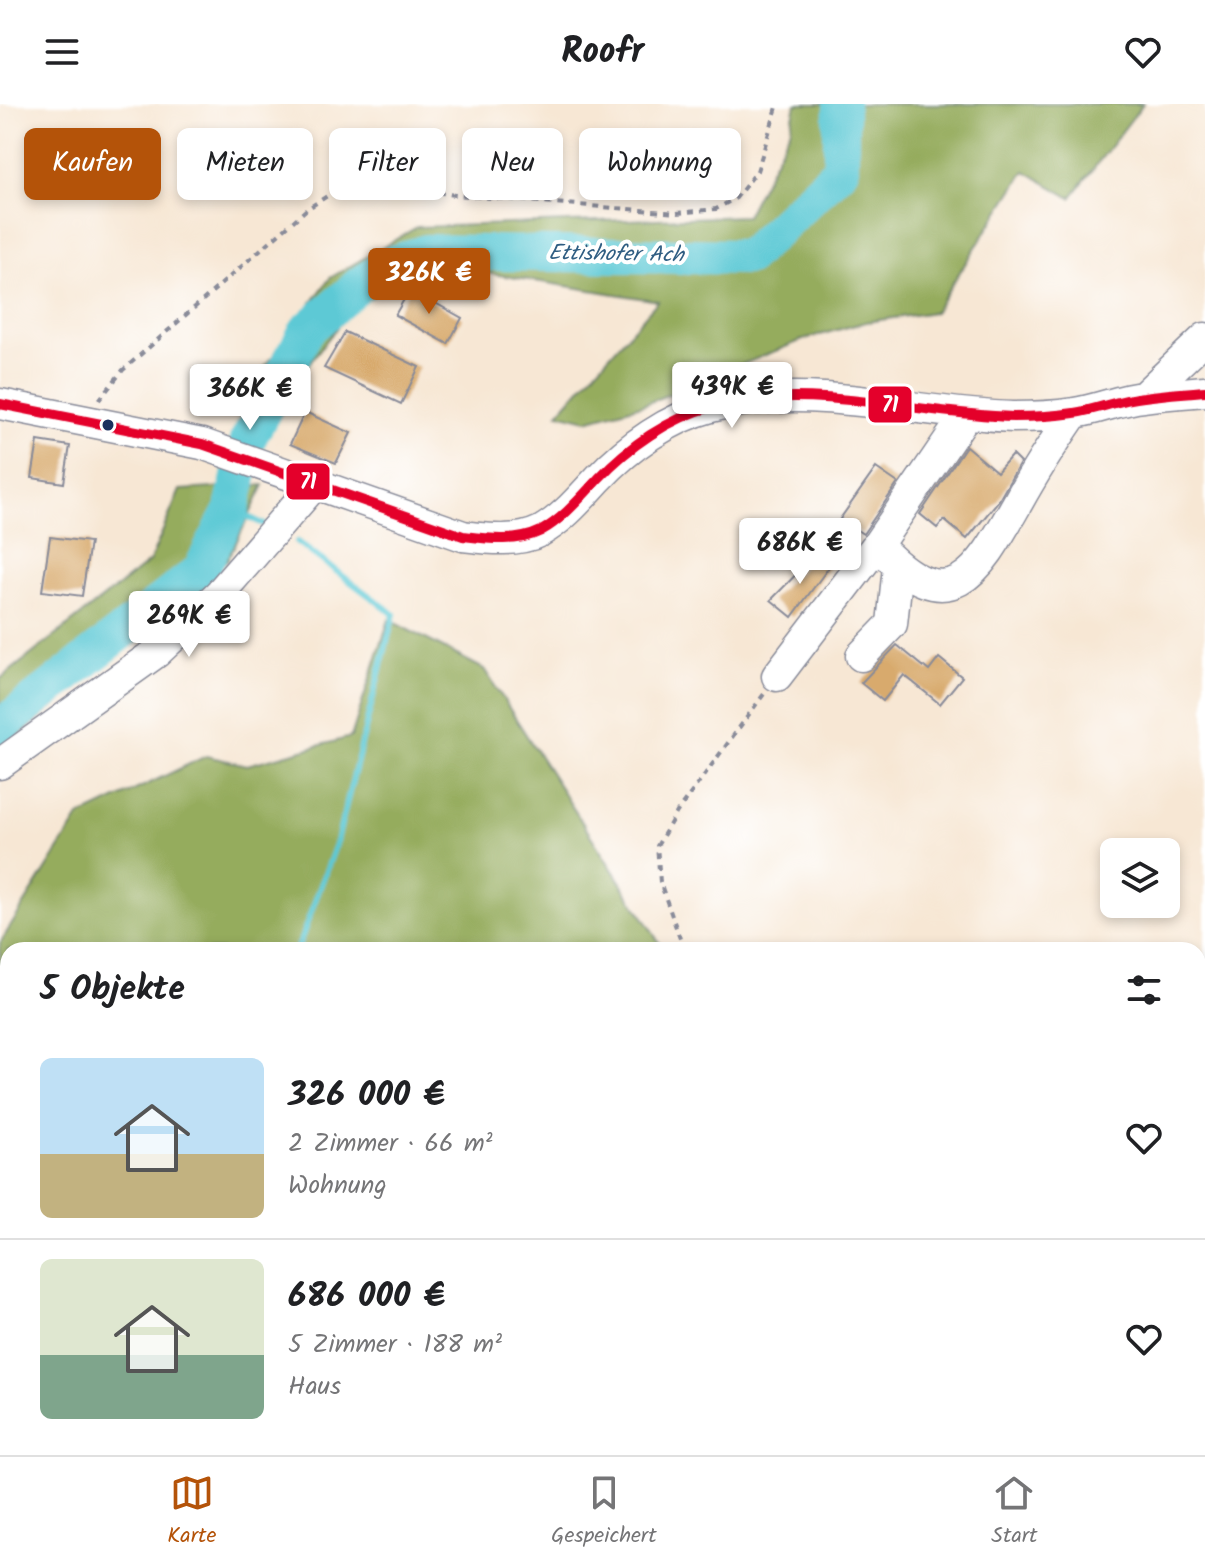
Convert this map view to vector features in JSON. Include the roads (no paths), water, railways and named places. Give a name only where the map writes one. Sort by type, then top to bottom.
[{"type":"street","points":[[1143,397],[1205,338]]},
{"type":"street","points":[[0,404],[88,424],[202,444],[463,536],[513,539],[539,532],[565,514],[602,475],[656,432],[707,408],[763,397],[803,398],[966,415],[1074,413],[1143,397],[1205,391]]},
{"type":"street","points":[[877,545],[898,567],[920,581],[939,586],[970,574],[993,549],[1040,463],[1074,413]]},
{"type":"street","points":[[777,676],[877,545],[966,415]]},
{"type":"street","points":[[0,764],[157,652],[219,594],[314,485]]},
{"type":"street","points":[[861,656],[892,624],[898,567]]},
{"type":"waterway","name":"Ettishofer Ach","points":[[0,727],[200,571],[232,509],[247,441],[307,330],[360,284],[393,263],[426,252],[748,257],[841,169],[841,104]]},
{"type":"waterway","points":[[232,509],[263,524]]},
{"type":"waterway","points":[[297,542],[394,614],[337,841],[300,942]]}]
